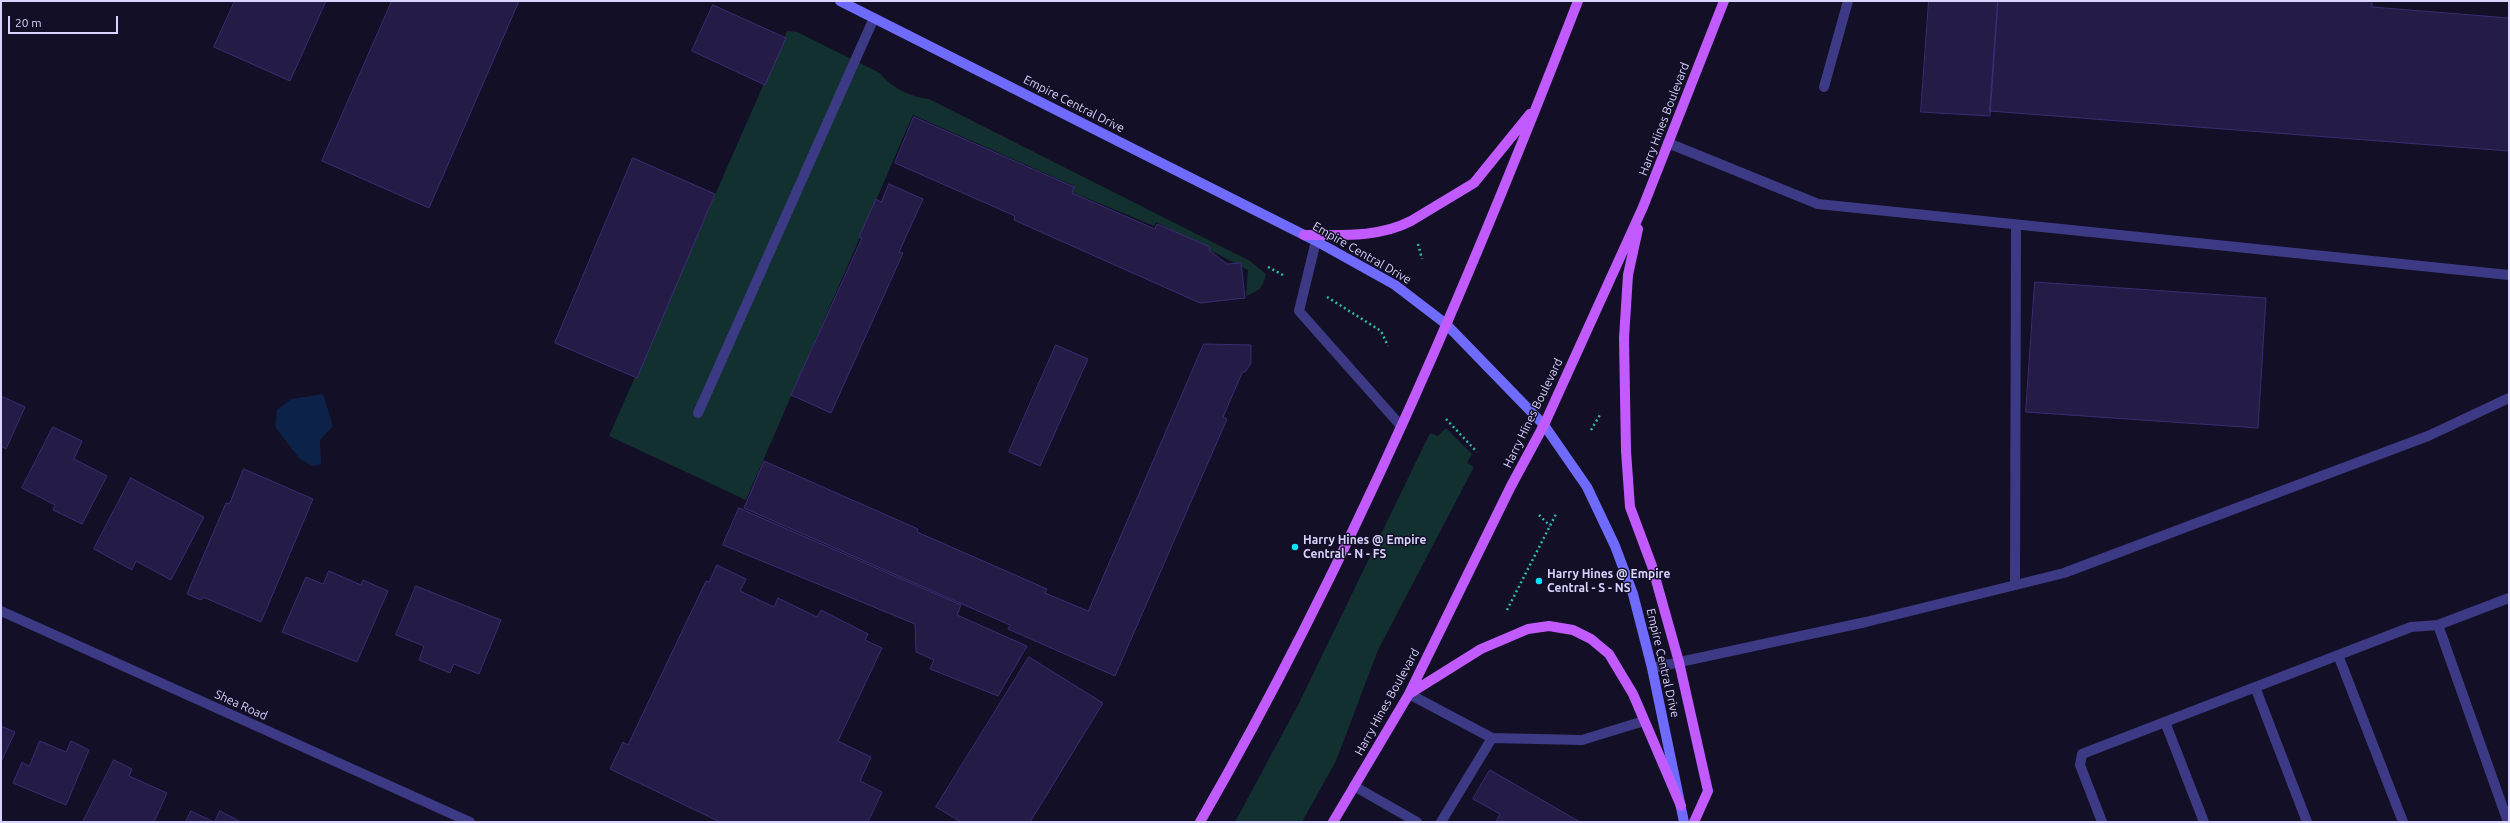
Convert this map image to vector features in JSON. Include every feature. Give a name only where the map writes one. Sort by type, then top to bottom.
[{"type":"main road","points":[[1200,822],[1302,637],[1401,426],[1446,324],[1537,106],[1578,1]]},
{"type":"main road","name":"Harry Hines Boulevard","points":[[1332,822],[1409,694],[1511,486],[1544,425],[1643,207],[1724,1]]},
{"type":"main road","points":[[1304,234],[1356,235],[1401,226],[1411,221],[1474,183],[1537,106]]},
{"type":"main road","points":[[1643,207],[1628,275],[1624,338],[1626,451],[1630,507],[1652,566],[1679,662],[1708,791],[1694,822]]},
{"type":"main road","points":[[1409,694],[1482,649],[1528,629],[1549,626],[1573,630],[1591,639],[1609,654],[1633,694],[1681,806]]},
{"type":"street","name":"Empire Central Drive","points":[[840,1],[1304,234],[1395,285],[1446,324],[1544,425],[1587,487],[1615,546],[1633,594],[1652,668],[1684,822]]},
{"type":"street","points":[[1824,88],[1848,1]]},
{"type":"street","points":[[698,413],[874,18]]},
{"type":"street","points":[[1668,143],[1818,204],[2016,226],[2509,275]]},
{"type":"street","points":[[2015,585],[2016,226]]},
{"type":"street","points":[[1316,241],[1299,311],[1401,426]]},
{"type":"street","points":[[1652,668],[1866,622],[2064,573],[2428,436],[2509,398]]},
{"type":"street","points":[[2102,822],[2080,765],[2082,754],[2411,627],[2438,625],[2509,598]]},
{"type":"street","name":"Shea Road","points":[[1,611],[470,822]]},
{"type":"street","points":[[2438,625],[2508,822]]},
{"type":"street","points":[[2338,655],[2403,822]]},
{"type":"street","points":[[2255,687],[2307,822]]},
{"type":"street","points":[[1409,694],[1492,738],[1582,740],[1644,720]]},
{"type":"street","points":[[2165,722],[2204,822]]},
{"type":"street","points":[[1441,822],[1492,738]]},
{"type":"street","points":[[1354,786],[1417,822]]},
{"type":"path","points":[[1268,267],[1305,285],[1381,331],[1388,346]]},
{"type":"path","points":[[1446,419],[1477,452]]},
{"type":"path","points":[[1507,610],[1556,514]]},
{"type":"path","points":[[1539,515],[1550,526]]},
{"type":"green space","points":[[787,31],[797,32],[880,73],[890,83],[902,91],[929,99],[1250,261],[1266,274],[1262,286],[1257,291],[1246,296],[1248,270],[1156,222],[1154,226],[1072,192],[1074,186],[913,115],[746,500],[609,436]]},
{"type":"green space","points":[[1446,428],[1472,454],[1467,463],[1474,467],[1378,650],[1336,761],[1302,822],[1235,822],[1299,703],[1430,433],[1438,436]]},
{"type":"water","points":[[323,394],[333,426],[320,440],[321,464],[312,466],[299,458],[275,427],[277,410],[291,399]]},
{"type":"building","points":[[235,1],[326,1],[290,81],[214,47]]},
{"type":"building","points":[[392,1],[519,1],[429,208],[322,161]]},
{"type":"building","points":[[1929,1],[1998,1],[1990,116],[1921,112]]},
{"type":"building","points":[[1998,1],[2372,1],[2372,7],[2509,18],[2509,151],[1990,111]]},
{"type":"building","points":[[713,5],[786,38],[765,85],[692,51]]},
{"type":"building","points":[[914,117],[1074,187],[1072,193],[1155,229],[1157,224],[1210,247],[1209,250],[1227,264],[1241,263],[1245,298],[1200,303],[1014,220],[1015,216],[895,163]]},
{"type":"building","points":[[633,158],[715,194],[637,378],[555,343]]},
{"type":"building","points":[[889,184],[923,199],[899,252],[903,253],[831,413],[791,395],[862,238],[859,237],[876,199],[881,202]]},
{"type":"building","points":[[2035,282],[2266,298],[2258,428],[2026,412]]},
{"type":"building","points":[[1204,344],[1251,345],[1251,363],[1246,371],[1242,373],[1223,417],[1227,419],[1115,676],[1008,629],[1010,625],[744,508],[764,461],[918,529],[917,532],[1047,589],[1045,593],[1088,611]]},
{"type":"building","points":[[1056,345],[1088,359],[1040,466],[1009,452]]},
{"type":"building","points":[[1,396],[25,407],[6,449],[1,446]]},
{"type":"building","points":[[53,427],[82,441],[74,459],[107,476],[82,524],[53,510],[55,505],[22,488]]},
{"type":"building","points":[[244,469],[313,499],[261,622],[203,597],[201,600],[187,594],[226,503],[229,504]]},
{"type":"building","points":[[131,478],[204,517],[171,580],[136,561],[132,570],[94,549]]},
{"type":"building","points":[[739,508],[961,605],[957,615],[1027,646],[998,696],[930,669],[934,660],[916,652],[915,624],[723,545]]},
{"type":"building","points":[[717,565],[746,579],[740,591],[774,607],[778,598],[817,617],[821,610],[868,634],[865,640],[882,648],[838,741],[871,757],[860,781],[882,792],[868,822],[720,822],[610,769],[623,742],[628,745],[706,581],[709,582]]},
{"type":"building","points":[[329,571],[361,585],[363,580],[388,591],[357,662],[282,632],[306,577],[323,584]]},
{"type":"building","points":[[416,586],[501,620],[479,674],[454,664],[450,673],[419,660],[424,646],[396,635]]},
{"type":"building","points":[[1029,657],[1103,703],[1030,822],[961,822],[936,807]]},
{"type":"building","points":[[1,726],[15,732],[1,762]]},
{"type":"building","points":[[40,741],[66,752],[71,741],[89,750],[66,805],[13,783],[22,762],[29,766]]},
{"type":"building","points":[[114,760],[132,769],[129,776],[167,793],[154,822],[83,822]]},
{"type":"building","points":[[1490,770],[1580,822],[1496,822],[1500,814],[1473,799]]},
{"type":"building","points":[[191,811],[214,822],[186,822]]},
{"type":"building","points":[[220,811],[241,822],[215,822]]},
{"type":"place","name":"Harry Hines @ Empire Central - N - FS","points":[[1295,547]]},
{"type":"place","name":"Harry Hines @ Empire Central - S - NS","points":[[1539,581]]}]
